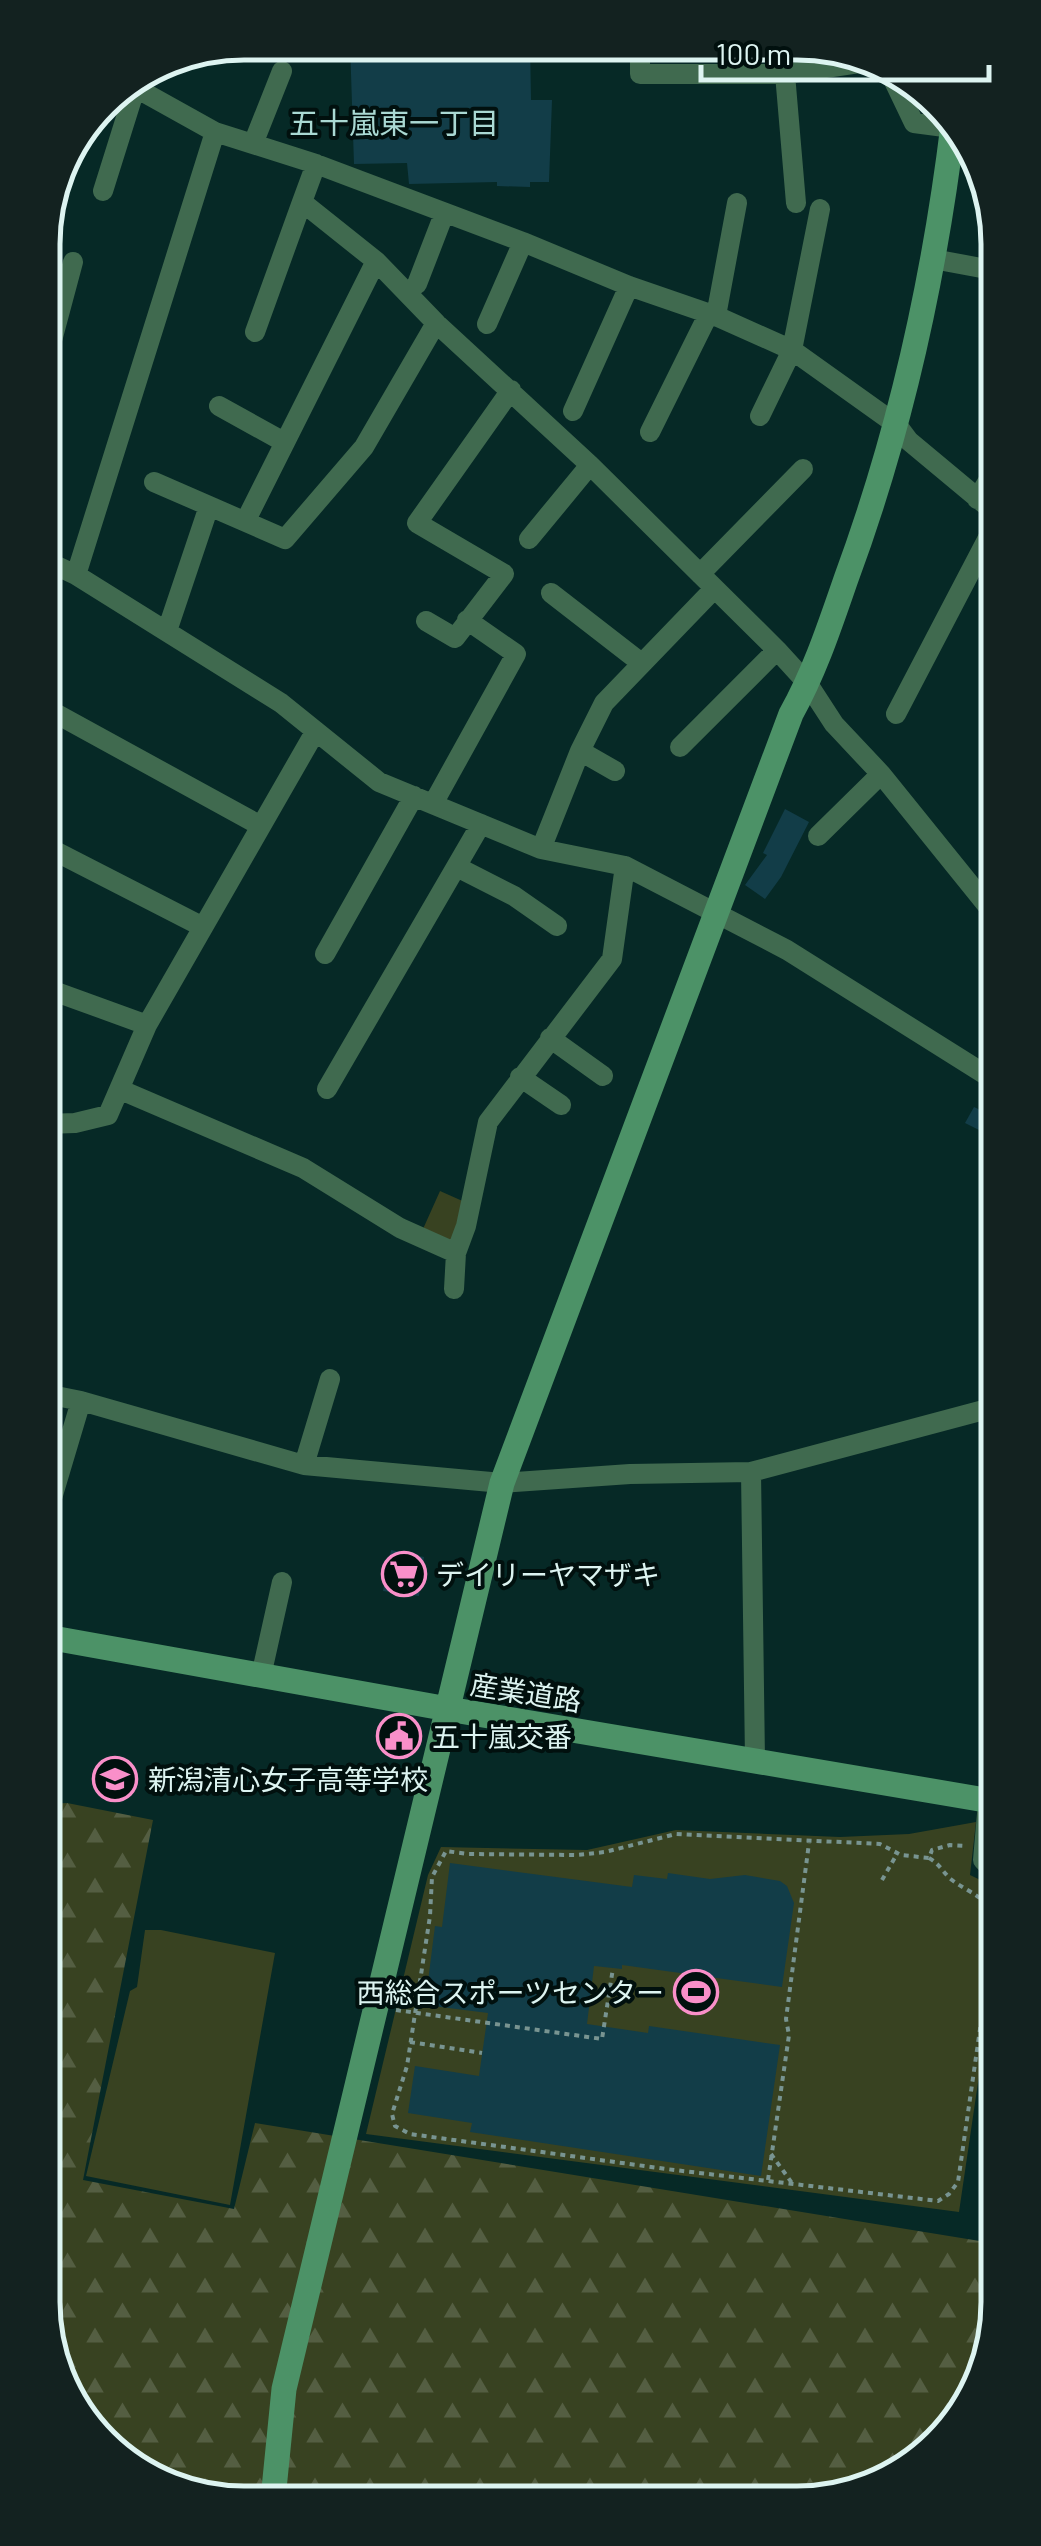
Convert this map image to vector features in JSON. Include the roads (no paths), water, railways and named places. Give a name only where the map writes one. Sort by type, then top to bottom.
[{"type":"street","points":[[640,60],[640,74],[785,74],[840,66]]},
{"type":"street","points":[[253,144],[282,71]]},
{"type":"street","points":[[785,74],[796,203]]},
{"type":"street","points":[[898,90],[914,124],[937,125]]},
{"type":"street","points":[[141,92],[215,132],[316,164],[523,242],[792,350],[896,426],[981,501]]},
{"type":"street","points":[[103,191],[126,103]]},
{"type":"street","points":[[76,576],[215,132]]},
{"type":"street","points":[[274,2486],[284,2390],[502,1483],[791,714],[808,684],[864,531],[896,426],[933,259],[950,143]]},
{"type":"street","points":[[255,332],[316,164]]},
{"type":"street","points":[[302,202],[376,261],[777,650],[808,684],[834,724],[881,774],[981,898]]},
{"type":"street","points":[[650,432],[712,315],[737,203]]},
{"type":"street","points":[[760,416],[792,350],[820,209]]},
{"type":"street","points":[[417,284],[444,214]]},
{"type":"street","points":[[487,324],[523,242]]},
{"type":"street","points":[[933,259],[981,268]]},
{"type":"street","points":[[246,520],[376,261]]},
{"type":"street","points":[[60,310],[73,262]]},
{"type":"street","points":[[573,412],[630,286]]},
{"type":"street","points":[[154,482],[285,539],[364,447],[436,323]]},
{"type":"street","points":[[426,621],[455,638],[504,574],[417,523],[511,390]]},
{"type":"street","points":[[219,406],[284,442]]},
{"type":"street","points":[[529,539],[590,465]]},
{"type":"street","points":[[541,849],[580,751],[604,703],[803,469]]},
{"type":"street","points":[[167,631],[210,506]]},
{"type":"street","points":[[896,714],[981,564]]},
{"type":"street","points":[[60,568],[281,703],[379,782],[541,849],[624,866],[787,950],[981,1072]]},
{"type":"street","points":[[551,593],[640,662]]},
{"type":"street","points":[[324,954],[516,654],[467,620]]},
{"type":"street","points":[[680,746],[777,650]]},
{"type":"street","points":[[60,716],[261,826]]},
{"type":"street","points":[[60,1124],[108,1116],[147,1025],[315,732]]},
{"type":"street","points":[[580,751],[615,771]]},
{"type":"street","points":[[818,836],[881,774]]},
{"type":"street","points":[[327,1088],[481,824]]},
{"type":"street","points":[[60,854],[203,927]]},
{"type":"street","points":[[456,866],[514,896],[556,926]]},
{"type":"street","points":[[454,1289],[456,1254],[466,1226],[488,1122],[612,959],[624,866]]},
{"type":"street","points":[[60,993],[147,1025]]},
{"type":"street","points":[[550,1038],[603,1076]]},
{"type":"street","points":[[520,1076],[562,1105]]},
{"type":"street","points":[[121,1090],[303,1168],[400,1228],[456,1254]]},
{"type":"street","points":[[304,1465],[330,1378]]},
{"type":"street","points":[[60,1397],[304,1465],[502,1483],[630,1474],[751,1472],[981,1411]]},
{"type":"street","points":[[60,1471],[81,1401]]},
{"type":"street","points":[[751,1472],[755,1760]]},
{"type":"street","points":[[261,1676],[282,1582]]},
{"type":"street","name":"産業道路","points":[[60,1639],[981,1800]]},
{"type":"place","name":"デイリーヤマザキ","points":[[404,1574]]},
{"type":"place","name":"五十嵐交番","points":[[399,1736]]},
{"type":"place","name":"新潟清心女子高等学校","points":[[115,1779]]},
{"type":"place","name":"西総合スポーツセンター","points":[[696,1992]]},
{"type":"district","name":"五十嵐東一丁目","points":[[394,122]]}]
